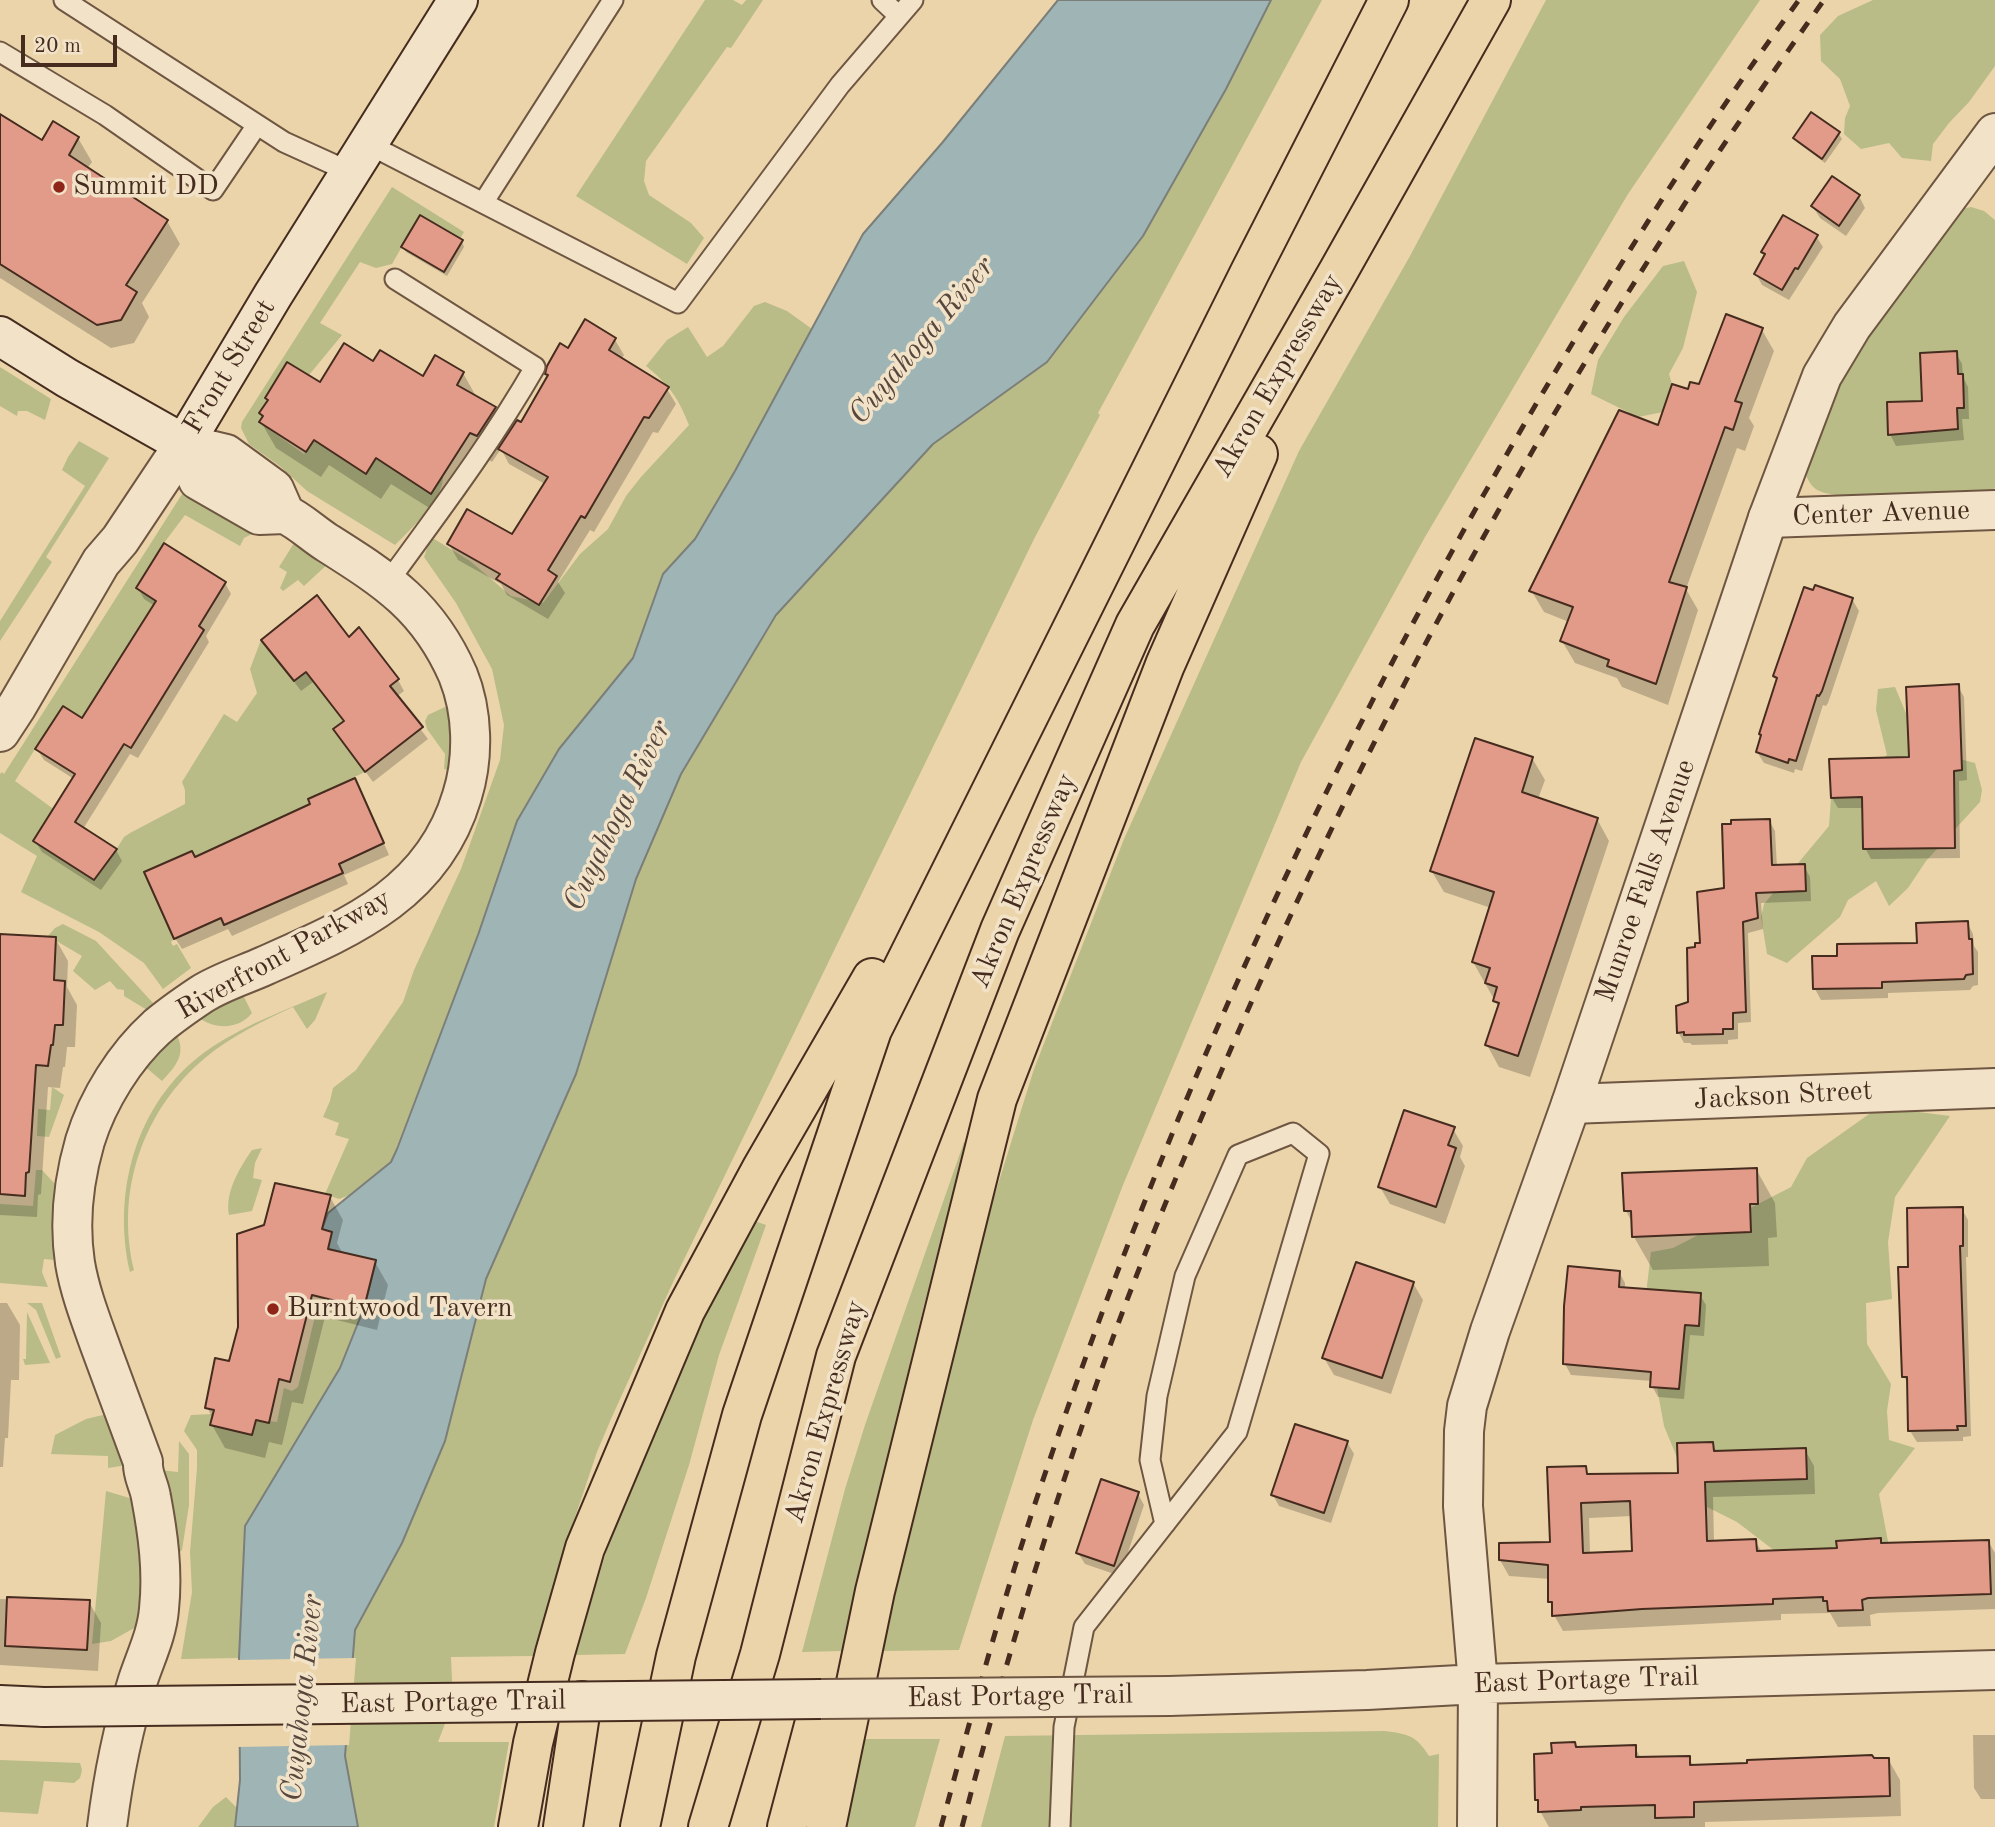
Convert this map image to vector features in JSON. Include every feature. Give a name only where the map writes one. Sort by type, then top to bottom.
[{"type":"highway","points":[[640,1827],[676,1656],[742,1415],[872,1030],[1389,0]]},
{"type":"highway","name":"Akron Expressway","points":[[708,1827],[760,1654],[836,1356],[1000,930],[1135,625],[1491,0]]},
{"type":"highway","points":[[826,1827],[875,1591],[997,1099],[1165,665],[1339,270]]},
{"type":"highway","points":[[518,1827],[533,1743],[585,1548],[685,1311],[762,1168],[1059,656]]},
{"type":"highway","points":[[788,1827],[821,1699]]},
{"type":"highway","points":[[563,1827],[582,1701]]},
{"type":"street","name":"Front Street","points":[[0,732],[101,562],[120,540],[184,444],[273,295],[458,0]]},
{"type":"street","name":"Munroe Falls Avenue","points":[[1477,1827],[1478,1684],[1464,1506],[1464,1431],[1467,1406],[1490,1331],[1571,1104],[1768,518],[1822,376],[1835,351],[1995,133]]},
{"type":"street","points":[[0,336],[67,378],[184,444]]},
{"type":"street","name":"Riverfront Parkway","points":[[107,1827],[112,1786],[132,1703],[155,1635],[161,1585],[159,1536],[149,1486],[142,1474],[143,1462],[88,1313],[75,1264],[75,1189],[86,1139],[114,1080],[125,1063],[157,1027],[206,992],[349,926],[378,909],[412,883],[433,857],[459,807],[467,776],[470,732],[464,690],[436,633],[417,608],[388,582],[285,514],[258,515],[198,480],[184,444]]},
{"type":"street","name":"Center Avenue","points":[[1768,518],[1995,510]]},
{"type":"street","name":"Jackson Street","points":[[1571,1104],[1995,1088]]},
{"type":"street","name":"East Portage Trail","points":[[0,1705],[44,1707],[1169,1696],[1478,1684],[1995,1670]]},
{"type":"lane","points":[[64,0],[284,142],[359,158],[483,203],[678,303],[840,85],[913,0]]},
{"type":"lane","points":[[483,203],[613,0]]},
{"type":"lane","points":[[882,0],[899,16]]},
{"type":"lane","points":[[0,52],[105,115],[213,190],[257,125]]},
{"type":"lane","points":[[388,582],[449,499],[535,367],[395,279]]},
{"type":"lane","points":[[1060,1827],[1064,1727],[1084,1627],[1165,1524],[1237,1432],[1319,1154],[1293,1133],[1238,1155],[1185,1276],[1157,1396],[1150,1460],[1165,1524]]},
{"type":"green space","points":[[705,0],[733,0],[742,5],[746,0],[763,0],[731,48],[727,47],[646,161],[644,181],[649,195],[691,223],[704,238],[687,264],[576,196]]},
{"type":"green space","points":[[1271,0],[1322,0],[1098,413],[1100,415],[1034,539],[674,1280],[597,1452],[569,1535],[534,1656],[451,1657],[453,1703],[438,1742],[509,1742],[494,1827],[358,1827],[345,1756],[355,1630],[402,1543],[445,1441],[486,1279],[576,1074],[636,879],[681,774],[779,612],[933,444],[1047,362],[1226,89]]},
{"type":"green space","points":[[1546,0],[1760,0],[1628,194],[1425,537],[1301,762],[1123,1185],[1033,1420],[959,1650],[883,1651],[898,1571],[965,1290],[1034,1069],[1124,839],[1299,451],[1410,256]]},
{"type":"green space","points":[[1873,0],[1995,0],[1995,66],[1933,144],[1931,161],[1902,158],[1889,143],[1861,149],[1844,134],[1845,118],[1850,106],[1840,79],[1821,61],[1820,35],[1838,16]]},
{"type":"green space","points":[[392,187],[464,232],[460,239],[420,215],[392,264],[376,268],[360,262],[320,323],[342,335],[309,375],[287,362],[265,397],[270,401],[259,413],[263,416],[259,422],[304,454],[314,440],[365,473],[376,458],[426,490],[437,472],[443,476],[442,485],[432,504],[395,545],[307,491],[281,467],[249,444],[241,428],[242,422]]},
{"type":"green space","points":[[1971,207],[1984,211],[1995,220],[1995,488],[1991,491],[1841,496],[1814,488],[1805,472],[1834,387],[1855,349],[1961,209]]},
{"type":"green space","points":[[1684,261],[1697,292],[1683,348],[1669,374],[1672,384],[1663,412],[1638,417],[1591,394],[1598,360],[1624,317],[1663,266]]},
{"type":"green space","points":[[765,302],[787,311],[812,329],[695,539],[663,574],[633,658],[559,749],[517,821],[478,935],[391,1162],[350,1195],[339,1199],[325,1194],[349,1139],[335,1135],[339,1123],[323,1117],[333,1088],[356,1070],[403,1002],[414,970],[461,869],[500,760],[504,725],[492,669],[456,603],[424,557],[431,537],[470,561],[511,596],[543,603],[580,554],[608,529],[626,496],[641,477],[689,425],[672,392],[646,366],[667,340],[688,327],[707,357],[723,346],[754,306]]},
{"type":"green space","points":[[0,367],[51,399],[45,420],[27,411],[18,411],[17,416],[0,406]]},
{"type":"green space","points":[[79,441],[109,458],[46,557],[52,562],[0,641],[0,621],[85,486],[62,470]]},
{"type":"green space","points":[[184,491],[255,530],[244,538],[240,546],[185,515],[136,588],[162,605],[131,639],[107,678],[88,722],[62,706],[15,781],[114,853],[124,837],[185,804],[182,782],[224,714],[237,722],[257,693],[250,669],[261,640],[293,681],[306,672],[344,721],[333,730],[365,772],[308,799],[321,829],[278,849],[267,823],[236,837],[248,862],[144,872],[174,939],[171,942],[173,946],[177,944],[191,968],[163,989],[144,963],[99,932],[21,892],[37,856],[0,833],[0,774],[4,774]]},
{"type":"green space","points":[[296,540],[330,562],[304,586],[298,580],[283,591],[280,588],[287,572],[279,567]]},
{"type":"green space","points":[[1895,687],[1921,749],[1975,763],[1982,790],[1980,802],[1926,861],[1908,888],[1889,906],[1876,881],[1848,900],[1840,917],[1787,963],[1767,954],[1761,917],[1764,904],[1829,826],[1831,798],[1887,755],[1876,710],[1878,689]]},
{"type":"green space","points":[[447,706],[452,729],[449,770],[444,769],[445,754],[427,729],[425,721],[428,715]]},
{"type":"green space","points":[[63,924],[96,941],[153,1003],[147,1010],[124,996],[124,990],[117,989],[110,981],[95,990],[73,971],[82,956],[48,936]]},
{"type":"green space","points":[[327,992],[315,1020],[307,1029],[293,1007],[259,1023],[205,1058],[183,1079],[165,1102],[150,1127],[132,1182],[128,1211],[134,1270],[130,1272],[124,1209],[128,1177],[136,1147],[165,1091],[186,1067],[226,1038],[254,1024]]},
{"type":"green space","points":[[243,995],[252,1013],[240,1023],[218,1026],[197,1016]]},
{"type":"green space","points":[[176,1033],[180,1053],[175,1065],[162,1081],[143,1065]]},
{"type":"green space","points":[[52,1087],[64,1095],[49,1137],[37,1136],[38,1109],[50,1110]]},
{"type":"green space","points":[[1879,1107],[1950,1116],[1895,1197],[1888,1242],[1892,1299],[1866,1303],[1867,1344],[1891,1384],[1887,1411],[1889,1440],[1915,1448],[1879,1494],[1890,1552],[1797,1568],[1737,1522],[1695,1501],[1664,1426],[1649,1344],[1645,1303],[1651,1252],[1673,1248],[1791,1187],[1807,1158]]},
{"type":"green space","points":[[964,1142],[971,1145],[924,1305],[842,1651],[802,1652],[845,1489],[865,1425]]},
{"type":"green space","points":[[262,1148],[255,1163],[253,1178],[262,1180],[252,1211],[229,1215],[229,1198],[238,1173],[252,1150]]},
{"type":"green space","points":[[36,1170],[42,1170],[55,1184],[55,1260],[44,1259],[42,1272],[48,1287],[0,1283],[0,1204],[33,1206]]},
{"type":"green space","points":[[752,1220],[766,1225],[719,1355],[689,1465],[625,1654],[576,1655],[609,1543],[645,1444]]},
{"type":"green space","points":[[27,1303],[42,1303],[61,1357],[56,1359],[36,1310]]},
{"type":"green space","points":[[357,1306],[364,1308],[340,1368],[245,1526],[239,1658],[181,1659],[192,1592],[190,1552],[197,1450],[184,1431],[191,1415],[213,1414],[210,1425],[252,1435],[256,1420],[277,1422],[284,1388],[292,1391],[298,1387],[317,1308],[354,1317]]},
{"type":"green space","points":[[27,1312],[50,1363],[25,1365],[23,1359],[26,1359]]},
{"type":"green space","points":[[109,1415],[128,1465],[108,1468],[108,1456],[51,1454],[55,1435],[86,1419]]},
{"type":"green space","points":[[179,1441],[189,1454],[189,1505],[182,1550],[173,1558],[160,1470],[178,1472]]},
{"type":"green space","points":[[106,1491],[153,1505],[161,1585],[136,1627],[111,1641],[92,1644]]},
{"type":"green space","points":[[1384,1731],[1411,1737],[1429,1756],[1439,1754],[1438,1827],[981,1827],[1005,1736]]},
{"type":"green space","points":[[860,1739],[940,1739],[915,1827],[842,1827]]},
{"type":"green space","points":[[0,1760],[80,1763],[82,1770],[80,1778],[74,1783],[44,1781],[38,1814],[0,1812]]},
{"type":"green space","points":[[226,1797],[237,1808],[235,1827],[198,1827],[213,1807]]},
{"type":"water","name":"Cuyahoga River","points":[[1058,0],[1271,0],[1226,89],[1143,236],[1047,362],[933,444],[776,615],[681,774],[636,879],[576,1074],[486,1279],[445,1441],[402,1543],[355,1630],[345,1756],[358,1827],[235,1827],[240,1780],[239,1658],[245,1526],[340,1368],[364,1308],[376,1261],[328,1249],[322,1229],[328,1213],[391,1162],[478,935],[517,821],[559,749],[633,658],[663,574],[695,539],[735,471],[863,234],[942,143]]},
{"type":"pier","points":[[356,1658],[349,1745],[236,1747],[236,1660]]},
{"type":"building","points":[[1811,112],[1840,132],[1822,159],[1793,138]]},
{"type":"building","name":"Summit DD","points":[[0,114],[42,140],[53,121],[79,137],[69,155],[168,220],[126,285],[137,292],[121,320],[97,325],[0,264]]},
{"type":"building","points":[[1832,176],[1860,195],[1839,226],[1811,206]]},
{"type":"building","points":[[420,215],[463,240],[444,272],[401,247]]},
{"type":"building","points":[[1783,215],[1818,235],[1782,290],[1754,274],[1765,254],[1761,252]]},
{"type":"building","points":[[1726,314],[1763,328],[1735,401],[1742,403],[1733,430],[1725,427],[1669,582],[1687,587],[1656,684],[1607,666],[1609,660],[1560,641],[1573,607],[1529,591],[1619,410],[1658,425],[1672,384],[1688,389],[1690,382],[1699,384]]},
{"type":"building","points":[[585,319],[616,338],[609,350],[669,387],[649,418],[644,417],[585,518],[581,516],[548,570],[557,576],[539,605],[496,579],[500,574],[447,544],[467,509],[512,534],[548,477],[498,449],[517,420],[521,422],[548,375],[545,374],[547,366],[560,343],[568,348]]},
{"type":"building","points":[[344,343],[373,361],[380,350],[423,376],[435,355],[464,372],[457,385],[496,407],[477,436],[470,433],[431,494],[376,458],[366,474],[314,440],[306,452],[259,422],[263,416],[259,413],[268,400],[265,398],[287,362],[320,382]]},
{"type":"building","points":[[1957,351],[1958,374],[1963,374],[1964,408],[1957,408],[1958,429],[1888,435],[1887,402],[1922,401],[1920,353]]},
{"type":"building","points":[[164,543],[226,582],[199,626],[204,630],[131,748],[124,744],[75,822],[117,849],[94,880],[33,841],[75,774],[35,749],[63,706],[82,718],[156,601],[136,588]]},
{"type":"building","points":[[1815,585],[1853,598],[1796,761],[1789,759],[1788,763],[1756,752],[1777,678],[1773,676],[1804,587],[1813,590]]},
{"type":"building","points":[[317,595],[349,637],[359,627],[399,679],[390,686],[423,727],[365,772],[333,729],[344,721],[306,672],[294,681],[261,640]]},
{"type":"building","points":[[1959,684],[1962,770],[1954,771],[1955,848],[1863,849],[1862,797],[1831,798],[1829,759],[1909,757],[1906,687]]},
{"type":"building","points":[[1475,738],[1533,757],[1522,792],[1598,818],[1518,1056],[1485,1045],[1499,1003],[1493,1001],[1497,987],[1485,983],[1490,968],[1472,962],[1494,892],[1430,871]]},
{"type":"building","points":[[355,778],[384,843],[339,864],[343,873],[224,925],[221,918],[174,939],[144,872],[192,851],[195,857],[310,804],[308,799]]},
{"type":"building","points":[[1770,819],[1772,865],[1805,864],[1806,891],[1756,893],[1758,918],[1743,922],[1746,1012],[1733,1013],[1733,1029],[1723,1029],[1723,1034],[1677,1033],[1676,1006],[1688,1002],[1687,948],[1700,943],[1697,892],[1724,888],[1722,824],[1731,824],[1731,820]]},
{"type":"building","points":[[1968,921],[1969,939],[1972,939],[1973,974],[1966,975],[1964,979],[1882,982],[1882,988],[1813,989],[1812,956],[1837,956],[1837,944],[1917,943],[1916,923]]},
{"type":"building","points":[[0,934],[56,937],[54,980],[65,981],[63,1025],[55,1025],[48,1066],[36,1065],[25,1196],[0,1194]]},
{"type":"building","points":[[1404,1110],[1455,1127],[1448,1145],[1456,1148],[1436,1207],[1378,1187]]},
{"type":"building","points":[[1757,1168],[1758,1204],[1750,1204],[1751,1232],[1632,1237],[1631,1211],[1624,1211],[1622,1173]]},
{"type":"building","name":"Burntwood Tavern","points":[[275,1183],[331,1195],[322,1229],[332,1232],[328,1249],[376,1260],[364,1308],[312,1295],[290,1382],[279,1379],[269,1423],[256,1420],[252,1435],[210,1425],[214,1410],[205,1408],[215,1358],[229,1361],[238,1327],[237,1234],[264,1225]]},
{"type":"building","points":[[1963,1207],[1963,1246],[1960,1246],[1966,1426],[1957,1426],[1958,1430],[1908,1431],[1907,1377],[1902,1377],[1898,1267],[1908,1267],[1907,1208]]},
{"type":"building","points":[[1356,1262],[1414,1282],[1382,1378],[1322,1358]]},
{"type":"building","points":[[1568,1266],[1620,1271],[1619,1287],[1701,1293],[1699,1326],[1685,1325],[1679,1389],[1650,1387],[1651,1372],[1563,1364]]},
{"type":"building","points":[[1295,1424],[1348,1441],[1324,1513],[1271,1495]]},
{"type":"building","points":[[1713,1442],[1714,1451],[1806,1448],[1807,1479],[1705,1482],[1707,1541],[1756,1539],[1757,1551],[1837,1548],[1836,1541],[1881,1538],[1881,1543],[1989,1540],[1991,1594],[1868,1598],[1862,1600],[1863,1610],[1828,1611],[1827,1601],[1823,1601],[1823,1597],[1773,1599],[1773,1604],[1642,1609],[1552,1616],[1552,1602],[1548,1602],[1548,1565],[1499,1560],[1499,1543],[1550,1542],[1547,1467],[1586,1466],[1587,1474],[1678,1473],[1677,1443]],"holes":[[[1630,1501],[1632,1551],[1583,1553],[1581,1503]]]},
{"type":"building","points":[[1101,1479],[1139,1492],[1114,1566],[1076,1553]]},
{"type":"building","points":[[7,1597],[90,1600],[87,1650],[5,1646]]},
{"type":"building","points":[[1575,1742],[1576,1747],[1636,1745],[1636,1757],[1690,1756],[1690,1765],[1872,1755],[1874,1758],[1889,1758],[1890,1796],[1694,1802],[1694,1817],[1655,1818],[1655,1805],[1581,1807],[1581,1810],[1538,1812],[1538,1800],[1535,1800],[1534,1754],[1552,1753],[1551,1743]]},
{"type":"railway","points":[[941,1827],[1019,1555],[1100,1320],[1155,1176],[1278,893],[1345,754],[1416,617],[1491,482],[1569,349],[1652,216],[1738,85],[1799,0]]},
{"type":"railway","points":[[962,1827],[1023,1610],[1105,1358],[1164,1206],[1275,949],[1342,807],[1413,667],[1566,394],[1648,260],[1734,129],[1824,0]]},
{"type":"place","name":"Summit DD","points":[[59,187]]},
{"type":"place","name":"Burntwood Tavern","points":[[273,1309]]}]
